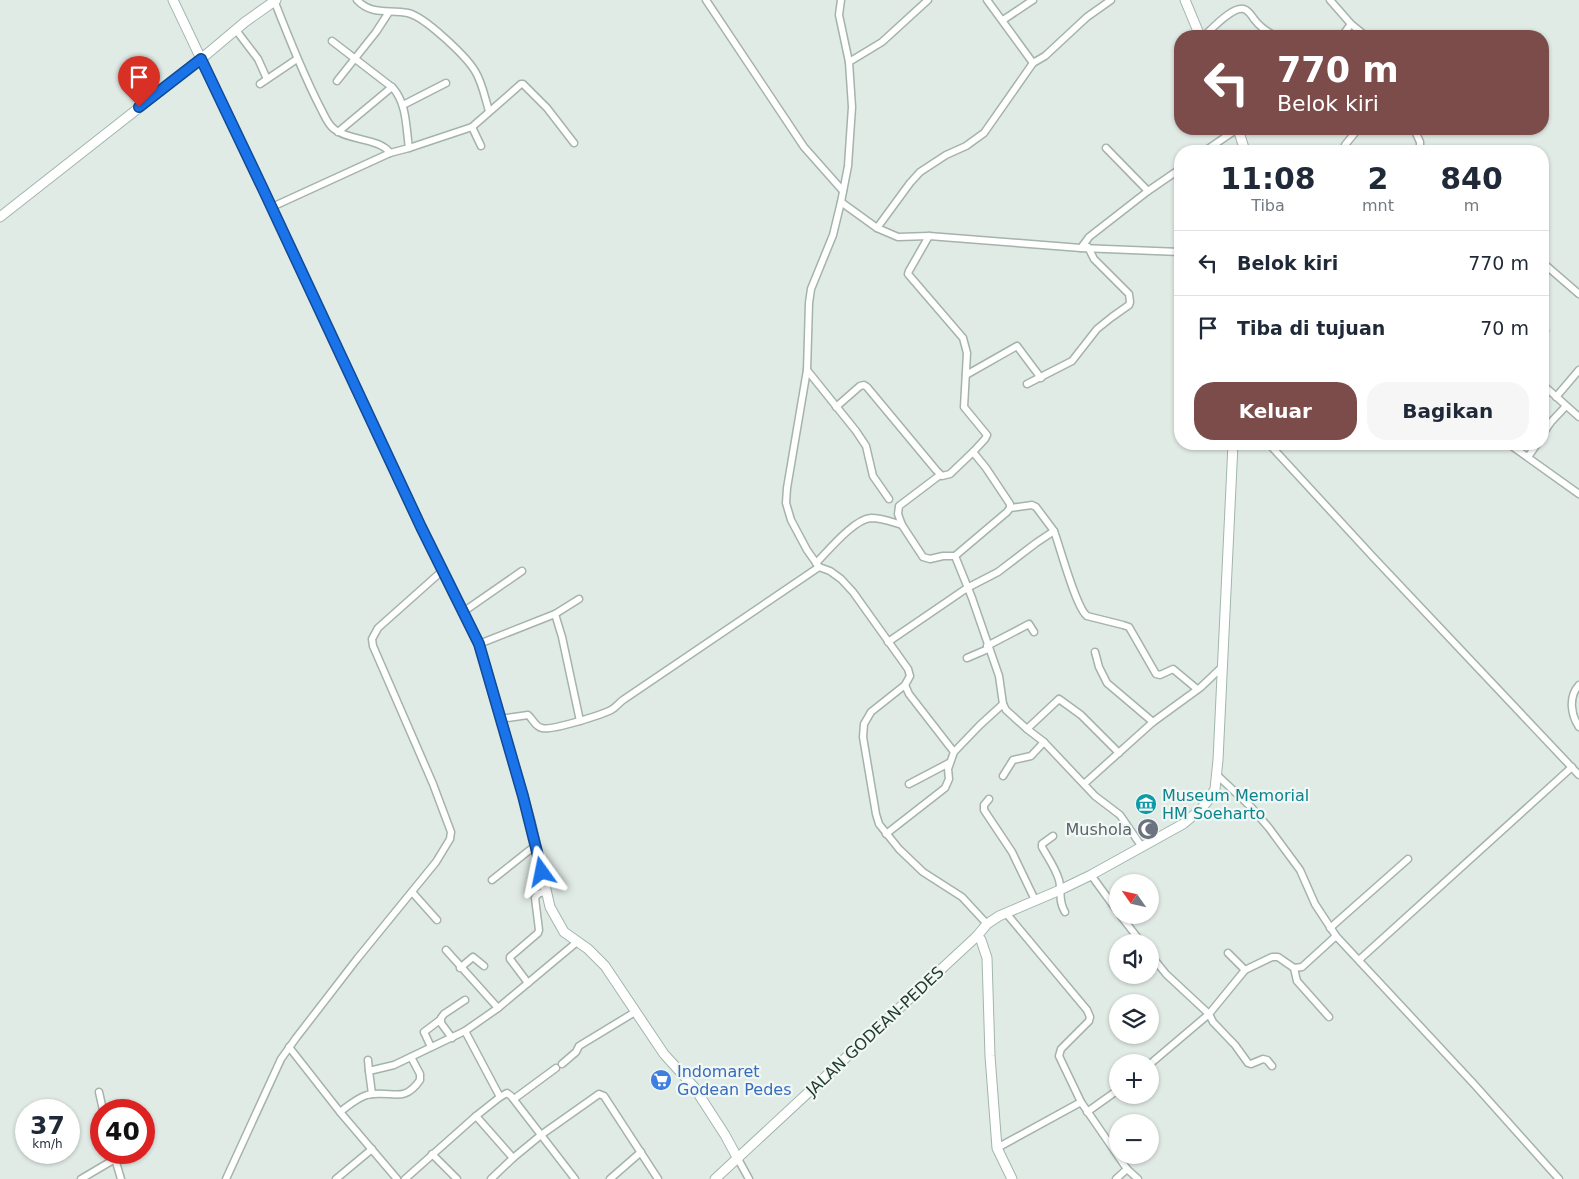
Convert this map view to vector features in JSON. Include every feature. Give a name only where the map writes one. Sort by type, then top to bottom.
[{"type":"street","points":[[173,0],[442,571],[479,644],[536,845],[550,907],[564,932],[596,956],[605,966],[664,1054],[694,1087],[749,1179]]},
{"type":"street","points":[[0,217],[275,0],[297,59],[330,126],[346,136],[385,147],[390,153]]},
{"type":"street","points":[[357,0],[368,9],[415,15],[426,22],[462,55],[475,71],[489,111]]},
{"type":"street","points":[[706,0],[804,147],[843,191]]},
{"type":"street","points":[[841,0],[839,22],[849,62],[852,107],[848,166],[833,235],[811,288],[807,370],[786,503],[791,520],[806,550],[817,565],[830,571],[853,592],[908,669],[910,676],[905,685],[871,712],[864,724],[863,737],[879,824],[899,849],[923,872],[962,897],[987,924],[1006,913],[1091,875],[1183,824],[1200,809],[1215,789],[1233,450]]},
{"type":"street","points":[[849,62],[882,42],[928,0]]},
{"type":"street","points":[[987,0],[1033,63]]},
{"type":"street","points":[[1003,20],[1033,0]]},
{"type":"street","points":[[877,228],[920,172],[946,155],[966,146],[984,133],[1033,63],[1045,56],[1087,17],[1110,0]]},
{"type":"street","points":[[1185,0],[1198,30]]},
{"type":"street","points":[[1330,0],[1358,30]]},
{"type":"street","points":[[1211,30],[1224,18],[1236,10],[1242,9],[1247,10],[1266,30]]},
{"type":"street","points":[[337,81],[376,32],[389,12]]},
{"type":"street","points":[[1346,30],[1351,24]]},
{"type":"street","points":[[236,30],[258,59],[267,79]]},
{"type":"street","points":[[332,41],[392,87],[399,96],[403,104],[409,148]]},
{"type":"street","points":[[260,84],[297,59]]},
{"type":"street","points":[[403,104],[446,83]]},
{"type":"street","points":[[272,207],[390,153],[472,127],[521,84],[524,84],[547,108],[574,144]]},
{"type":"street","points":[[338,132],[392,87]]},
{"type":"street","points":[[472,127],[481,146]]},
{"type":"street","points":[[1214,145],[1228,135]]},
{"type":"street","points":[[1345,145],[1353,135]]},
{"type":"street","points":[[1106,148],[1148,191]]},
{"type":"street","points":[[1085,248],[1089,237],[1174,172]]},
{"type":"street","points":[[841,202],[877,228],[898,237],[928,236],[1085,248],[1174,252]]},
{"type":"street","points":[[836,406],[860,386],[867,387],[940,474],[944,476],[950,474],[986,439],[987,435],[964,407],[967,353],[963,338],[908,274],[928,236]]},
{"type":"street","points":[[1027,384],[1072,361],[1097,329],[1129,305],[1129,294],[1094,260],[1085,248]]},
{"type":"street","points":[[1549,268],[1579,294]]},
{"type":"street","points":[[966,374],[1017,346],[1041,378]]},
{"type":"street","points":[[807,370],[866,446],[873,476],[889,499]]},
{"type":"street","points":[[1556,397],[1579,370]]},
{"type":"street","points":[[1549,390],[1579,417]]},
{"type":"street","points":[[1549,425],[1566,406]]},
{"type":"street","points":[[1275,450],[1579,775]]},
{"type":"street","points":[[1517,450],[1579,494]]},
{"type":"street","points":[[1528,458],[1533,450]]},
{"type":"street","points":[[973,452],[998,485],[1010,504],[1010,508]]},
{"type":"street","points":[[940,474],[899,506],[898,514],[902,525],[924,557],[930,559],[955,556],[1010,508],[1032,505],[1036,507],[1054,531],[1075,594],[1084,614],[1126,625],[1156,674],[1160,675],[1173,669],[1197,690]]},
{"type":"street","points":[[500,719],[528,715],[537,726],[545,729],[580,721],[611,710],[817,565],[846,534],[865,520],[879,519],[902,525]]},
{"type":"street","points":[[888,642],[967,588],[998,572],[1054,531]]},
{"type":"street","points":[[955,556],[999,676],[1003,704],[1012,717],[1044,742],[1095,796],[1120,815],[1142,848]]},
{"type":"street","points":[[226,1179],[281,1060],[356,959],[436,862],[450,839],[451,832],[433,784],[373,646],[372,639],[374,633],[385,621],[442,571]]},
{"type":"street","points":[[464,612],[522,571]]},
{"type":"street","points":[[479,644],[555,614],[579,598]]},
{"type":"street","points":[[555,614],[562,637],[580,721]]},
{"type":"street","points":[[967,658],[1029,624],[1034,632]]},
{"type":"street","points":[[1095,652],[1099,667],[1107,683],[1153,722]]},
{"type":"street","points":[[1084,784],[1153,722],[1197,690],[1222,667]]},
{"type":"street","points":[[1579,684],[1573,696],[1572,714],[1579,727]]},
{"type":"street","points":[[905,685],[909,694],[954,752]]},
{"type":"street","points":[[1027,730],[1060,699],[1081,715],[1119,752]]},
{"type":"street","points":[[886,834],[945,788],[949,779],[949,763],[954,752],[1003,704]]},
{"type":"street","points":[[1003,776],[1013,760],[1031,756],[1044,742]]},
{"type":"street","points":[[909,784],[949,763]]},
{"type":"street","points":[[1359,960],[1572,768]]},
{"type":"street","points":[[1217,775],[1251,807],[1269,828],[1300,870],[1315,904],[1336,936],[1559,1179]]},
{"type":"street","points":[[989,799],[984,805],[984,810],[1012,852],[1035,900]]},
{"type":"street","points":[[1052,836],[1042,844],[1042,847],[1054,866],[1059,881],[1060,904],[1064,912]]},
{"type":"street","points":[[492,880],[536,845]]},
{"type":"street","points":[[1330,928],[1408,858]]},
{"type":"street","points":[[1091,875],[1109,900]]},
{"type":"street","points":[[528,983],[510,957],[538,933],[535,898],[538,894],[546,891]]},
{"type":"street","points":[[412,892],[437,920]]},
{"type":"street","points":[[1006,913],[1090,1017],[1089,1021],[1061,1049],[1059,1056],[1087,1112],[1127,1169],[1138,1179]]},
{"type":"street","name":"JALAN GODEAN-PEDES","points":[[715,1179],[977,936],[987,924]]},
{"type":"street","points":[[1127,924],[1135,934]]},
{"type":"street","points":[[977,936],[981,940],[987,958],[990,1056],[997,1148],[1012,1179]]},
{"type":"street","points":[[1159,1056],[1209,1014],[1245,970],[1272,957],[1278,957],[1294,968],[1302,968],[1336,936]]},
{"type":"street","points":[[369,1071],[394,1065],[465,1031],[498,1008],[577,942]]},
{"type":"street","points":[[446,950],[460,968],[498,1008]]},
{"type":"street","points":[[1228,953],[1245,970]]},
{"type":"street","points":[[460,968],[474,957],[484,966]]},
{"type":"street","points":[[1159,965],[1209,1014],[1213,1022],[1235,1045],[1248,1063],[1251,1064],[1263,1059],[1267,1060],[1272,1066]]},
{"type":"street","points":[[1294,968],[1297,980],[1329,1017]]},
{"type":"street","points":[[430,1047],[424,1032],[440,1020],[442,1015],[465,1000]]},
{"type":"street","points":[[514,1099],[574,1054],[579,1046],[635,1012]]},
{"type":"street","points":[[440,1020],[452,1038]]},
{"type":"street","points":[[465,1031],[500,1097]]},
{"type":"street","points":[[290,1047],[340,1112],[397,1179]]},
{"type":"street","points":[[340,1112],[355,1101],[372,1094],[406,1094],[413,1090],[420,1080],[420,1074],[411,1057]]},
{"type":"street","points":[[368,1060],[372,1094]]},
{"type":"street","points":[[100,1092],[101,1099]]},
{"type":"street","points":[[405,1179],[476,1116],[507,1093],[514,1099],[575,1179]]},
{"type":"street","points":[[491,1179],[541,1135],[598,1094],[604,1096],[658,1179]]},
{"type":"street","points":[[1087,1112],[1109,1096]]},
{"type":"street","points":[[997,1148],[1081,1102]]},
{"type":"street","points":[[476,1116],[513,1158]]},
{"type":"street","points":[[336,1179],[372,1149]]},
{"type":"street","points":[[610,1179],[641,1152]]},
{"type":"street","points":[[432,1154],[457,1179]]},
{"type":"street","points":[[81,1179],[103,1164]]},
{"type":"street","points":[[116,1164],[121,1179]]},
{"type":"street","points":[[1116,1179],[1127,1169]]},
{"type":"place","name":"Museum Memorial HM Soeharto","points":[[1146,804]]},
{"type":"place","name":"Mushola","points":[[1148,829]]},
{"type":"place","name":"Indomaret Godean Pedes","points":[[661,1080]]},
{"type":"route","points":[[139,107],[201,59],[396,475],[479,644],[523,796],[542,872]]}]
